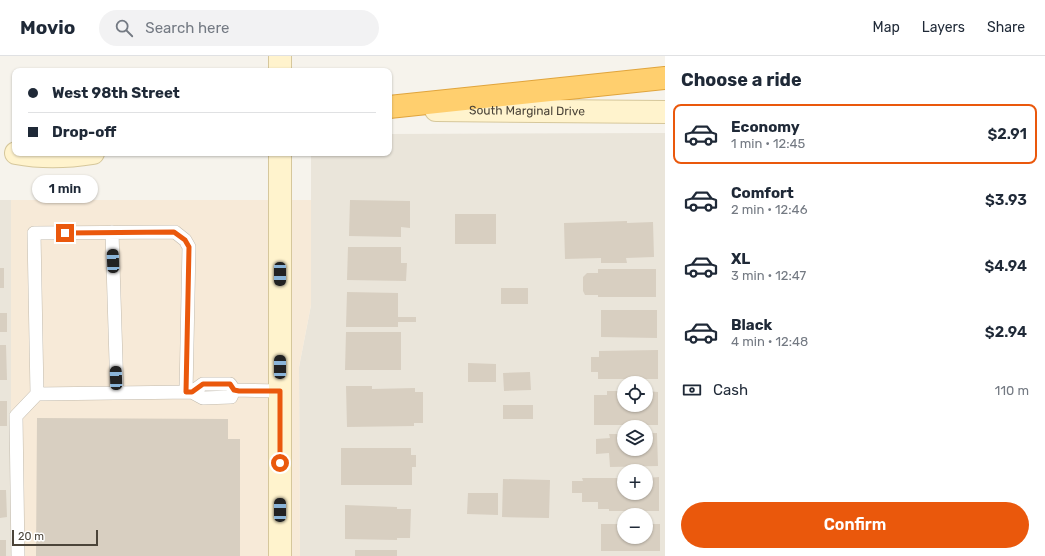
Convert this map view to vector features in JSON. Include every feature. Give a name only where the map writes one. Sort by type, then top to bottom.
[{"type":"highway","points":[[392,108],[665,78]]},
{"type":"street","points":[[280,56],[280,68]]},
{"type":"street","name":"South Marginal Drive","points":[[392,108],[665,112]]},
{"type":"street","points":[[0,149],[12,152]]},
{"type":"street","points":[[35,156],[64,156]]},
{"type":"street","points":[[280,156],[280,556]]},
{"type":"lane","points":[[112,232],[117,393]]},
{"type":"lane","points":[[18,556],[16,416],[37,394],[34,233],[174,232],[185,240],[189,247],[189,392]]},
{"type":"lane","points":[[37,394],[189,392],[203,398],[231,397],[234,390],[280,391]]},
{"type":"shaded area","points":[[665,133],[665,556],[300,556],[299,367],[311,305],[311,156],[392,156],[392,134]]},
{"type":"shaded area","points":[[0,200],[11,200],[11,556],[0,556]]},
{"type":"shaded area","points":[[11,200],[311,200],[311,305],[299,367],[300,556],[11,556]]},
{"type":"building","points":[[350,200],[410,201],[410,228],[401,227],[401,237],[349,236]]},
{"type":"building","points":[[455,214],[496,214],[496,244],[455,244]]},
{"type":"building","points":[[627,221],[627,223],[653,222],[654,257],[626,258],[627,263],[601,263],[601,258],[565,259],[564,223]]},
{"type":"building","points":[[348,247],[401,247],[401,263],[407,263],[406,281],[347,280]]},
{"type":"building","points":[[0,268],[4,268],[4,288],[0,288]]},
{"type":"building","points":[[598,269],[656,269],[656,297],[598,297],[598,295],[585,295],[583,291],[583,277],[587,273],[598,273]]},
{"type":"building","points":[[501,288],[528,288],[528,304],[501,304]]},
{"type":"building","points":[[347,292],[398,293],[398,317],[416,317],[416,322],[398,322],[398,327],[346,327]]},
{"type":"building","points":[[601,310],[657,310],[657,338],[601,337]]},
{"type":"building","points":[[0,313],[7,313],[7,332],[0,332]]},
{"type":"building","points":[[346,332],[401,332],[401,370],[345,370]]},
{"type":"building","points":[[0,345],[6,345],[7,380],[0,380]]},
{"type":"building","points":[[658,350],[658,379],[653,379],[653,376],[617,376],[617,379],[598,379],[598,372],[591,372],[591,357],[599,357],[599,351]]},
{"type":"building","points":[[468,363],[496,364],[496,382],[468,382]]},
{"type":"building","points":[[530,372],[531,390],[504,391],[503,373]]},
{"type":"building","points":[[346,386],[372,386],[372,389],[415,388],[415,392],[423,392],[423,423],[414,423],[414,426],[347,427]]},
{"type":"building","points":[[607,391],[617,391],[617,412],[653,412],[653,392],[658,392],[658,425],[653,425],[653,420],[617,420],[617,425],[594,425],[594,395],[607,395]]},
{"type":"building","points":[[0,401],[7,401],[7,426],[0,426]]},
{"type":"building","points":[[503,405],[533,405],[533,419],[503,419]]},
{"type":"building","points":[[37,418],[228,419],[228,439],[240,439],[240,556],[36,556]]},
{"type":"building","points":[[653,433],[657,433],[658,466],[653,466],[653,464],[617,464],[617,467],[610,467],[609,453],[596,454],[596,439],[610,438],[609,434],[617,434],[617,456],[653,456]]},
{"type":"building","points":[[341,448],[411,448],[411,455],[416,455],[416,467],[412,467],[412,485],[341,485]]},
{"type":"building","points":[[653,477],[659,477],[659,511],[653,511],[653,508],[617,508],[617,511],[598,509],[598,502],[582,502],[582,493],[572,493],[572,481],[583,481],[582,478],[617,478],[617,500],[653,500]]},
{"type":"building","points":[[503,479],[550,480],[549,518],[502,517]]},
{"type":"building","points":[[0,490],[6,490],[7,517],[0,518]]},
{"type":"building","points":[[468,493],[498,493],[498,515],[467,514]]},
{"type":"building","points":[[345,505],[411,509],[410,538],[397,538],[397,540],[345,539]]},
{"type":"building","points":[[601,524],[617,524],[617,544],[653,544],[653,524],[660,524],[660,551],[601,551]]},
{"type":"building","points":[[0,540],[6,540],[6,556],[0,556]]},
{"type":"building","points":[[355,550],[397,550],[397,556],[355,556]]},
{"type":"route","points":[[65,233],[174,232],[185,240],[189,247],[186,392],[192,392],[203,384],[230,384],[234,390],[239,391],[280,391],[280,463]]}]
